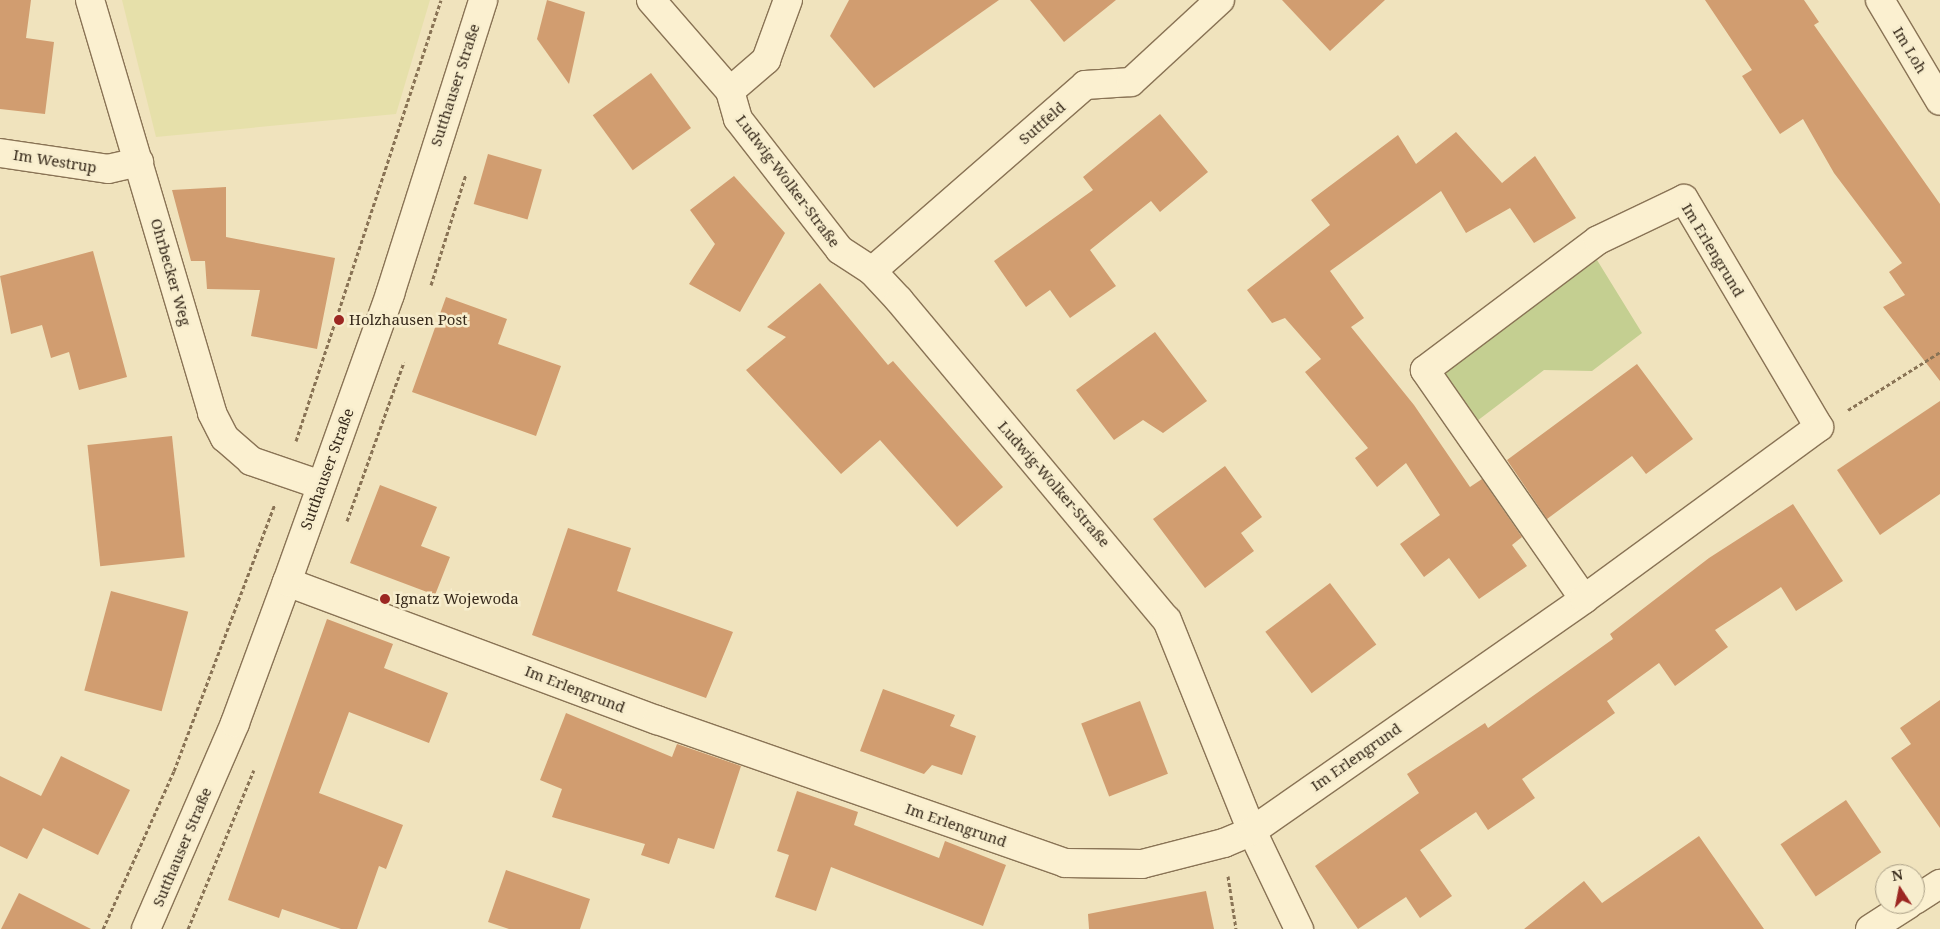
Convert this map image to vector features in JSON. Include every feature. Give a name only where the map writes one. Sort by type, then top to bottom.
[{"type":"street","name":"Ohrbecker Weg","points":[[90,0],[212,413],[225,438],[251,461],[321,485]]},
{"type":"street","name":"Sutthauser Straße","points":[[146,929],[235,723],[287,582],[390,294],[483,0]]},
{"type":"street","name":"Ludwig-Wolker-Straße","points":[[651,0],[730,91],[738,118],[840,250],[872,272],[1167,620],[1252,831],[1299,929]]},
{"type":"street","points":[[730,91],[766,60],[788,0]]},
{"type":"street","name":"Suttfeld","points":[[872,272],[1085,85],[1131,82],[1220,0]]},
{"type":"street","name":"Im Loh","points":[[1880,0],[1936,86]]},
{"type":"street","name":"Im Westrup","points":[[0,153],[108,169],[139,162]]},
{"type":"street","name":"Im Erlengrund","points":[[287,582],[657,720],[1065,863],[1142,864],[1224,843],[1252,831],[1584,599],[1820,428],[1684,199],[1598,240],[1425,370],[1584,599]]},
{"type":"street","points":[[1925,894],[1940,884]]},
{"type":"street","points":[[1870,929],[1893,914]]},
{"type":"path","points":[[103,929],[174,771],[286,474],[441,0]]},
{"type":"path","points":[[1820,428],[1940,352]]},
{"type":"path","points":[[1224,843],[1236,929]]},
{"type":"shaded area","points":[[122,0],[430,0],[396,114],[156,137]]},
{"type":"green space","points":[[1597,260],[1642,333],[1592,371],[1544,370],[1477,421],[1442,371]]},
{"type":"building","points":[[0,0],[31,0],[26,38],[54,42],[45,114],[0,109]]},
{"type":"building","points":[[547,0],[585,12],[569,84],[537,39]]},
{"type":"building","points":[[849,0],[999,0],[874,88],[830,36]]},
{"type":"building","points":[[1030,0],[1116,0],[1064,42]]},
{"type":"building","points":[[1282,0],[1385,0],[1330,51]]},
{"type":"building","points":[[1705,0],[1804,0],[1819,22],[1814,25],[1940,204],[1940,381],[1883,307],[1905,295],[1889,272],[1902,263],[1834,173],[1803,119],[1780,134],[1742,76],[1752,70]]},
{"type":"building","points":[[651,73],[691,128],[633,170],[593,115]]},
{"type":"building","points":[[1160,114],[1208,172],[1160,212],[1151,201],[1090,250],[1116,286],[1070,318],[1050,290],[1026,307],[994,261],[1093,190],[1083,177]]},
{"type":"building","points":[[1456,132],[1502,183],[1535,156],[1576,218],[1534,243],[1510,208],[1466,233],[1441,191],[1330,271],[1364,318],[1351,327],[1414,405],[1470,487],[1482,479],[1522,537],[1512,545],[1527,566],[1479,599],[1449,558],[1424,577],[1400,544],[1440,515],[1406,463],[1377,487],[1355,458],[1368,448],[1305,372],[1321,359],[1285,318],[1272,323],[1247,290],[1330,225],[1311,200],[1398,135],[1416,164]]},
{"type":"building","points":[[488,154],[542,169],[527,219],[474,204]]},
{"type":"building","points":[[734,176],[785,233],[740,312],[689,284],[715,244],[690,210]]},
{"type":"building","points":[[226,187],[226,237],[335,258],[317,349],[251,336],[260,290],[207,289],[205,261],[191,261],[172,190]]},
{"type":"building","points":[[93,251],[127,377],[79,390],[69,352],[51,358],[42,325],[11,334],[0,276]]},
{"type":"building","points":[[820,283],[888,365],[893,361],[1003,487],[957,527],[880,440],[841,474],[746,370],[786,337],[767,327]]},
{"type":"building","points":[[446,297],[507,319],[498,344],[561,366],[536,436],[412,392]]},
{"type":"building","points":[[1155,332],[1207,401],[1163,433],[1143,420],[1114,440],[1076,390]]},
{"type":"building","points":[[1637,364],[1693,439],[1646,474],[1632,456],[1547,519],[1507,460]]},
{"type":"building","points":[[1940,401],[1940,494],[1880,535],[1837,470]]},
{"type":"building","points":[[172,436],[185,557],[100,566],[87,445]]},
{"type":"building","points":[[1225,466],[1262,517],[1241,533],[1254,551],[1205,588],[1153,519]]},
{"type":"building","points":[[380,485],[437,507],[421,546],[450,557],[435,595],[350,563]]},
{"type":"building","points":[[1793,504],[1843,581],[1796,611],[1781,587],[1715,630],[1728,647],[1675,686],[1659,663],[1607,701],[1615,713],[1522,779],[1535,798],[1488,830],[1476,812],[1420,850],[1452,896],[1420,918],[1406,897],[1358,929],[1315,866],[1419,793],[1407,774],[1485,723],[1488,728],[1613,639],[1610,634],[1709,558]]},
{"type":"building","points":[[568,528],[631,548],[617,591],[733,632],[706,698],[532,635]]},
{"type":"building","points":[[1330,583],[1376,644],[1312,693],[1265,632]]},
{"type":"building","points":[[111,591],[188,612],[162,711],[84,690]]},
{"type":"building","points":[[327,619],[393,644],[384,668],[448,693],[429,743],[349,712],[319,793],[403,825],[386,869],[379,866],[357,929],[341,929],[282,909],[279,918],[228,900]]},
{"type":"building","points":[[883,689],[955,715],[950,726],[976,736],[962,775],[932,765],[924,774],[860,751]]},
{"type":"building","points":[[1940,700],[1940,828],[1891,758],[1911,744],[1900,728]]},
{"type":"building","points":[[1140,701],[1168,774],[1109,796],[1081,724]]},
{"type":"building","points":[[566,713],[672,757],[677,744],[741,766],[714,849],[678,838],[669,864],[641,855],[645,844],[552,817],[562,789],[540,780]]},
{"type":"building","points":[[61,756],[130,790],[98,855],[43,828],[27,859],[0,846],[0,776],[41,796]]},
{"type":"building","points":[[797,791],[858,812],[854,825],[939,858],[945,841],[1006,865],[983,926],[831,867],[816,911],[775,897],[789,855],[777,851]]},
{"type":"building","points":[[1846,800],[1881,852],[1816,896],[1781,844]]},
{"type":"building","points":[[1699,836],[1764,929],[1524,929],[1584,881],[1602,903]]},
{"type":"building","points":[[506,870],[590,899],[580,929],[509,929],[488,922]]},
{"type":"building","points":[[1206,891],[1214,929],[1089,929],[1088,914]]},
{"type":"building","points":[[19,893],[91,929],[1,929]]},
{"type":"place","name":"Holzhausen Post","points":[[339,320]]},
{"type":"place","name":"Ignatz Wojewoda","points":[[385,599]]}]
